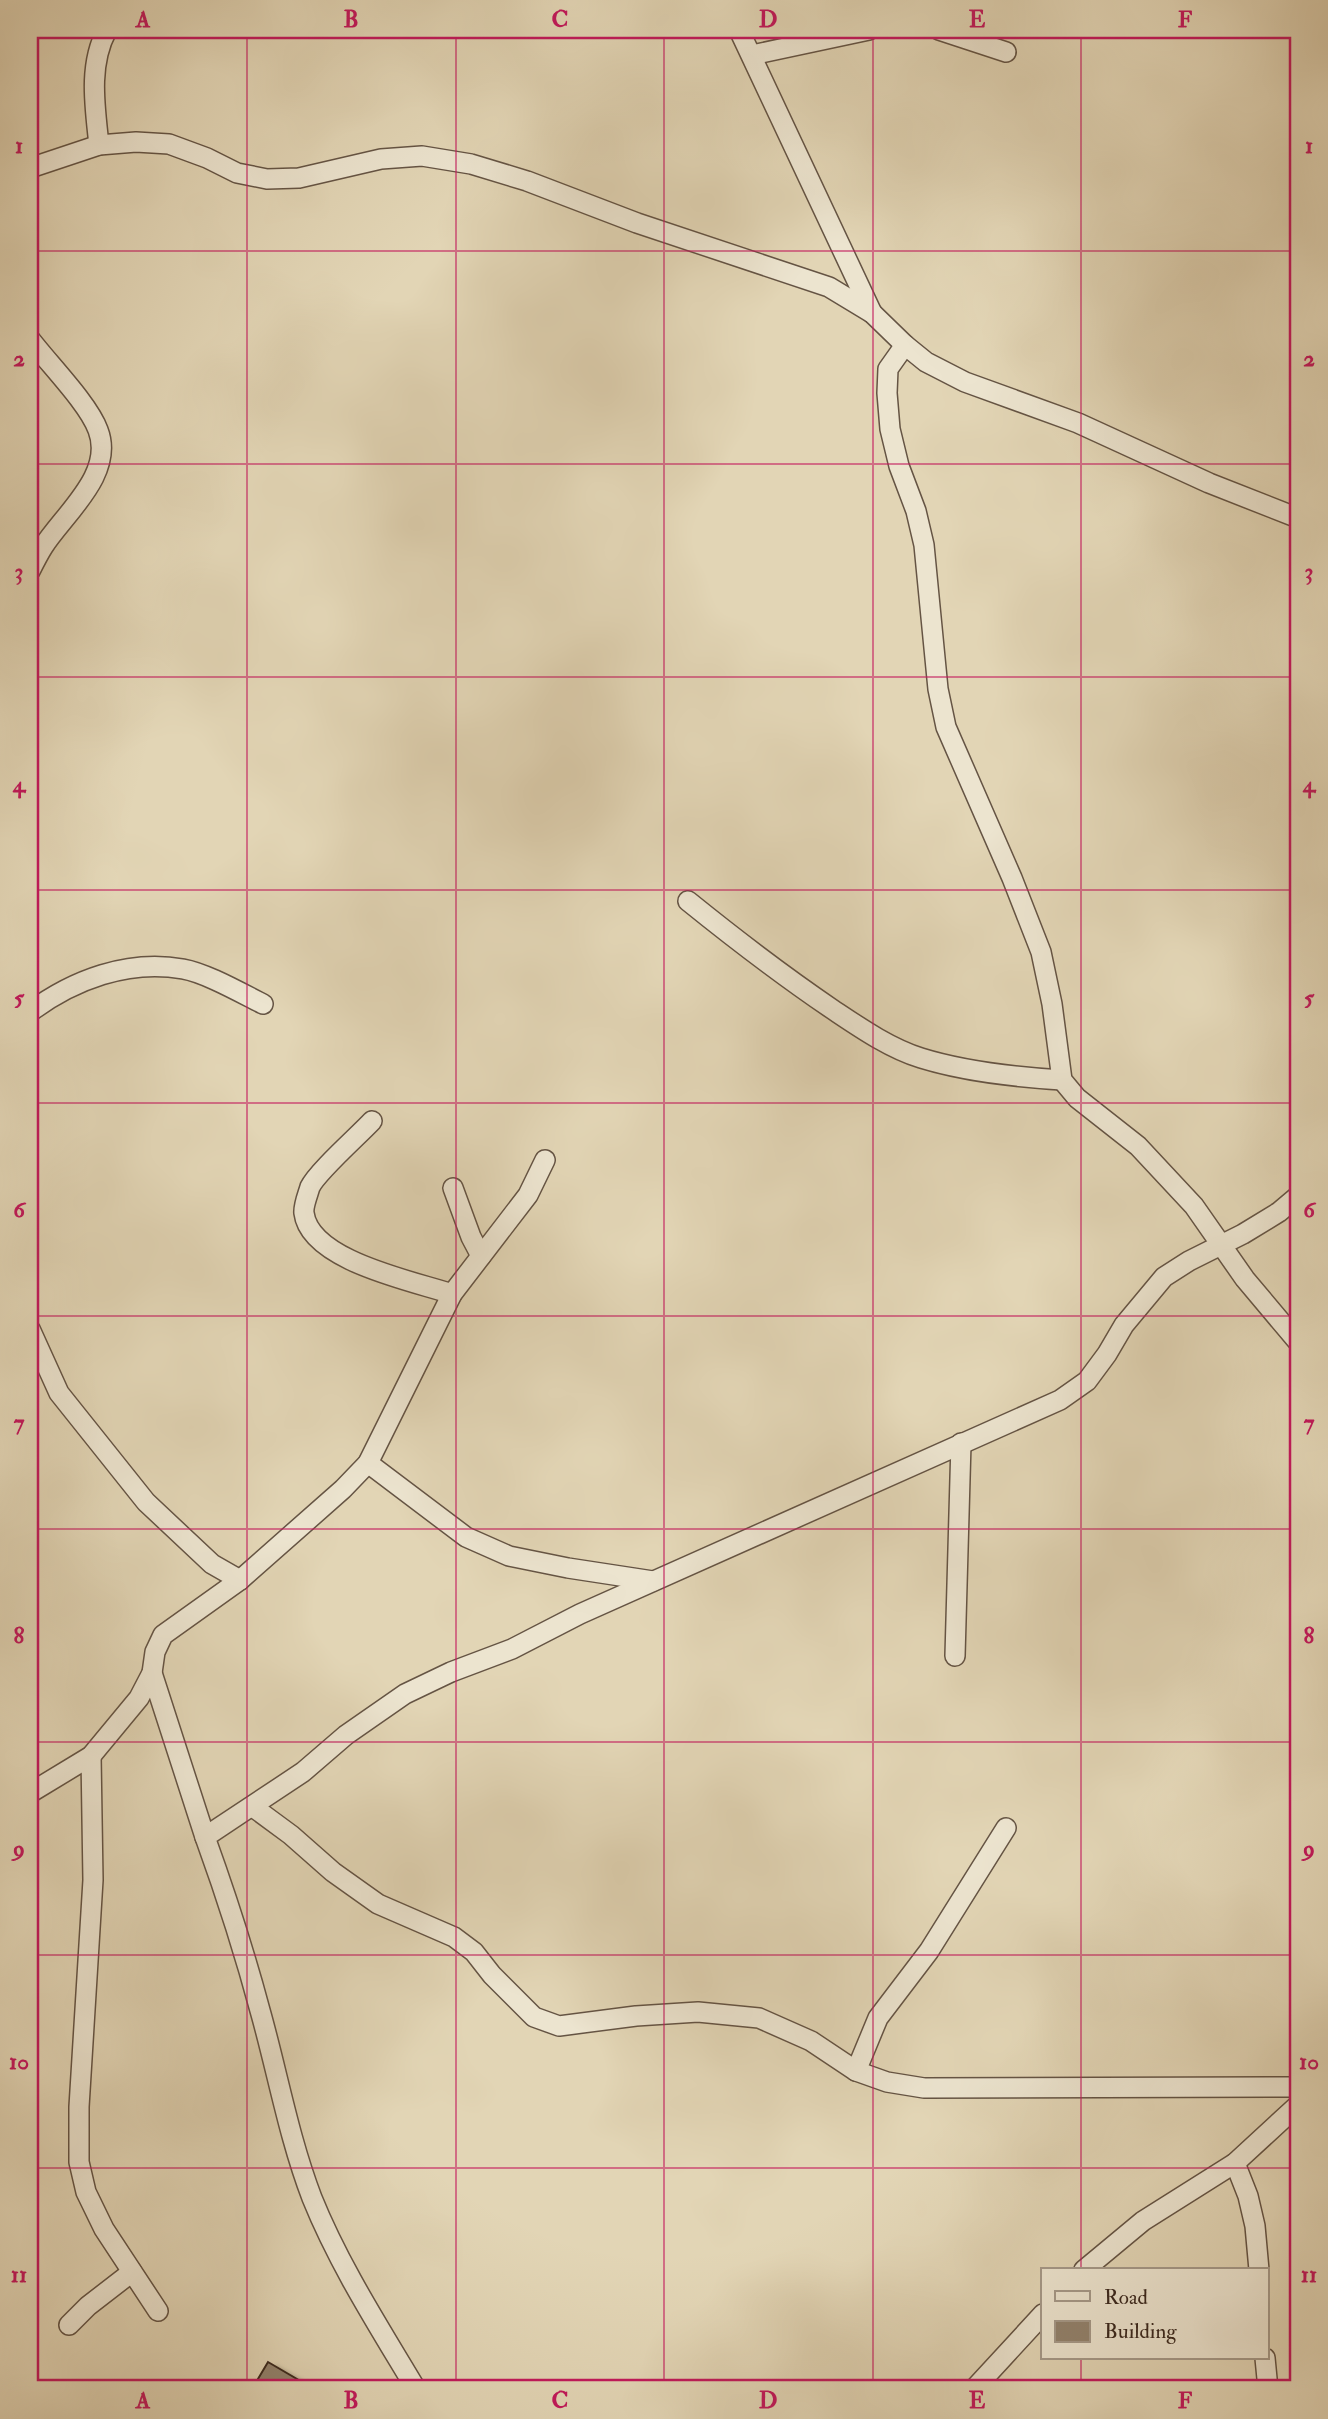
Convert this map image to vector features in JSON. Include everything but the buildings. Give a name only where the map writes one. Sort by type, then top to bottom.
[{"type":"street","points":[[99,145],[94,93],[95,64],[100,41],[107,30]]},
{"type":"street","points":[[740,30],[872,313]]},
{"type":"street","points":[[752,55],[869,30]]},
{"type":"street","points":[[939,30],[1006,52]]},
{"type":"street","points":[[30,168],[99,145],[136,142],[169,144],[237,173],[267,179],[299,178],[381,159],[422,156],[471,164],[527,181],[637,223],[829,287],[872,313],[926,362],[965,382],[1078,423],[1196,477],[1298,518]]},
{"type":"street","points":[[30,338],[86,410],[97,429],[102,446],[93,480],[43,547],[30,571]]},
{"type":"street","points":[[905,345],[888,369],[889,416],[899,466],[916,511],[924,545],[940,701],[946,727],[1041,952],[1052,1004],[1062,1080],[1077,1098],[1138,1146],[1195,1206],[1220,1246],[1298,1342]]},
{"type":"street","points":[[688,901],[776,971],[864,1030],[919,1058],[1014,1076],[1062,1080]]},
{"type":"street","points":[[30,1012],[84,981],[106,972],[141,967],[184,969],[263,1004]]},
{"type":"street","points":[[372,1121],[311,1185],[303,1212],[312,1234],[334,1252],[376,1270],[452,1294]]},
{"type":"street","points":[[30,1793],[91,1756],[139,1698],[152,1673],[155,1652],[163,1635],[240,1580],[343,1489],[368,1463],[452,1294],[528,1195],[545,1160]]},
{"type":"street","points":[[453,1188],[481,1256]]},
{"type":"street","points":[[205,1837],[303,1772],[346,1735],[405,1694],[451,1672],[512,1649],[580,1614],[1060,1400],[1087,1381],[1124,1325],[1164,1277],[1279,1212],[1298,1196]]},
{"type":"street","points":[[30,1329],[59,1392],[146,1502],[212,1564],[240,1580]]},
{"type":"street","points":[[955,1656],[961,1443]]},
{"type":"street","points":[[368,1463],[466,1537],[509,1556],[654,1581]]},
{"type":"street","points":[[152,1673],[232,1912],[262,2015],[290,2130],[313,2200],[339,2257],[416,2389]]},
{"type":"street","points":[[91,1756],[93,1880],[79,2107],[79,2162],[86,2192],[104,2229],[158,2311]]},
{"type":"street","points":[[253,1807],[291,1835],[333,1872],[378,1904],[454,1937],[474,1952],[492,1975],[534,2017],[559,2026],[636,2016],[698,2012],[759,2018],[811,2041],[856,2071],[887,2082],[924,2088],[1298,2087]]},
{"type":"street","points":[[856,2071],[878,2018],[929,1951],[1006,1828]]},
{"type":"street","points":[[1086,2268],[1143,2221],[1235,2163],[1298,2105]]},
{"type":"street","points":[[1235,2163],[1248,2196],[1255,2226],[1259,2268]]},
{"type":"street","points":[[69,2325],[88,2306],[132,2272]]},
{"type":"street","points":[[974,2389],[1041,2316]]},
{"type":"street","points":[[1265,2360],[1268,2389]]}]
